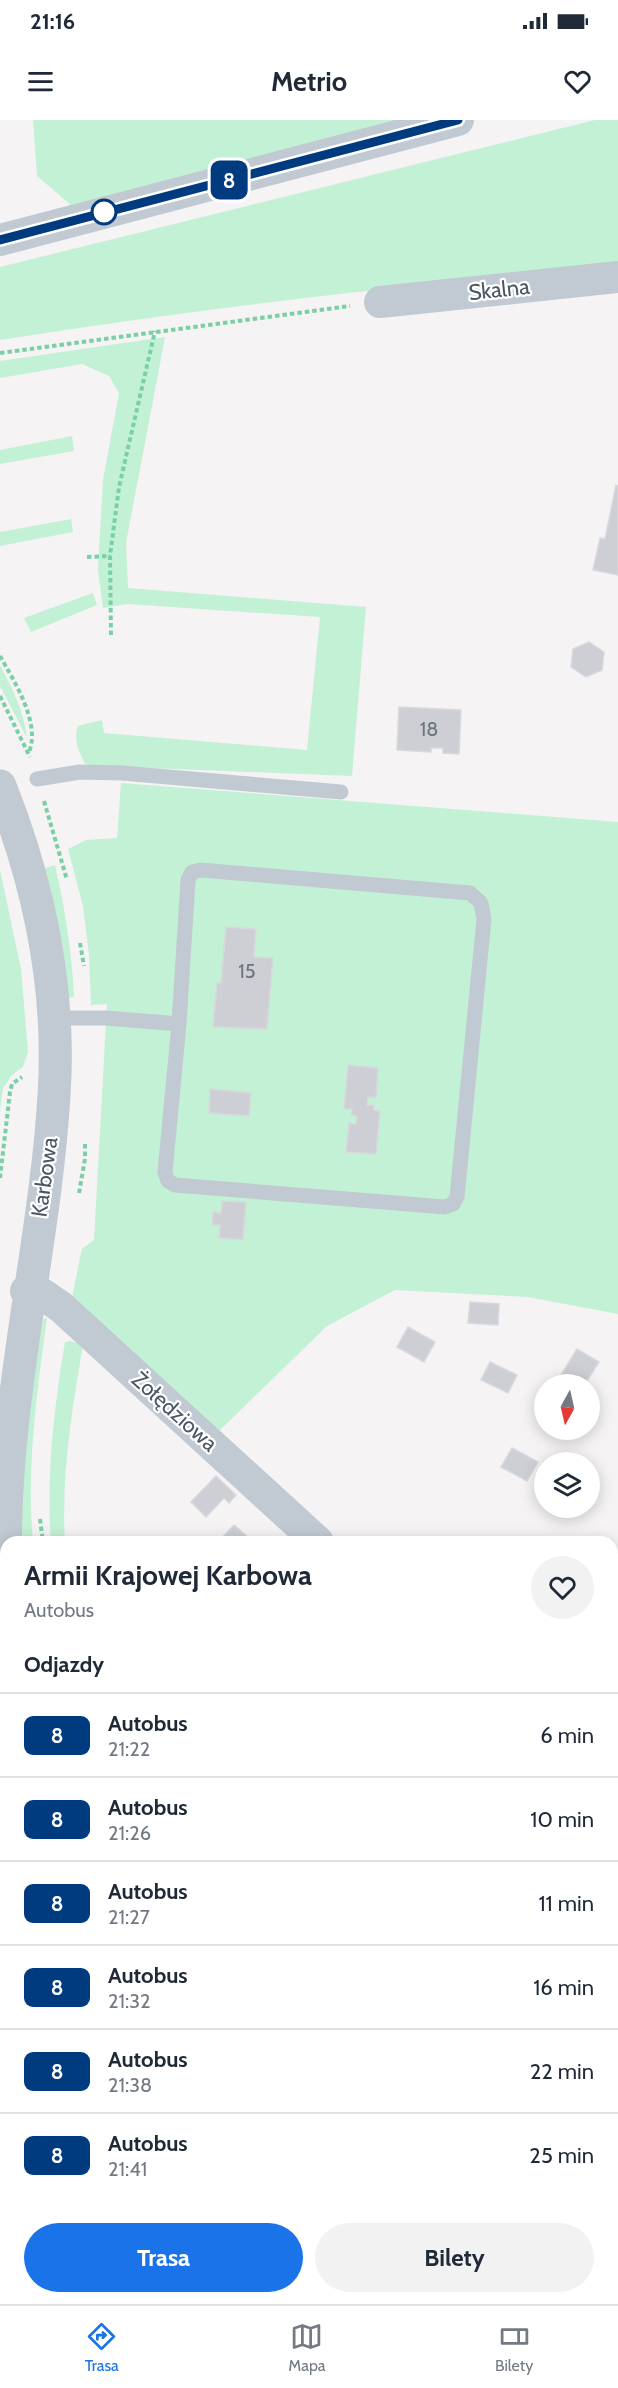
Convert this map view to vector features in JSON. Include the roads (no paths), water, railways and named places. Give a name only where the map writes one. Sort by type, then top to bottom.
[{"type":"street","points":[[0,240],[458,120]]},
{"type":"street","name":"Skalna","points":[[380,302],[618,277]]},
{"type":"street","name":"Karbowa","points":[[0,786],[20,840],[38,902],[54,1018],[54,1096],[48,1152],[12,1378],[3,1458],[4,1536]]},
{"type":"street","name":"Żołędziowa","points":[[26,1291],[42,1293],[62,1307],[311,1536]]},
{"type":"lane","points":[[37,779],[80,772],[122,772],[341,792]]},
{"type":"lane","points":[[201,870],[470,893],[481,903],[484,919],[457,1197],[453,1204],[445,1207],[421,1206],[175,1185],[168,1181],[165,1172],[179,1024],[188,880],[192,872],[201,870]]},
{"type":"lane","points":[[54,1018],[106,1018],[179,1024]]}]
